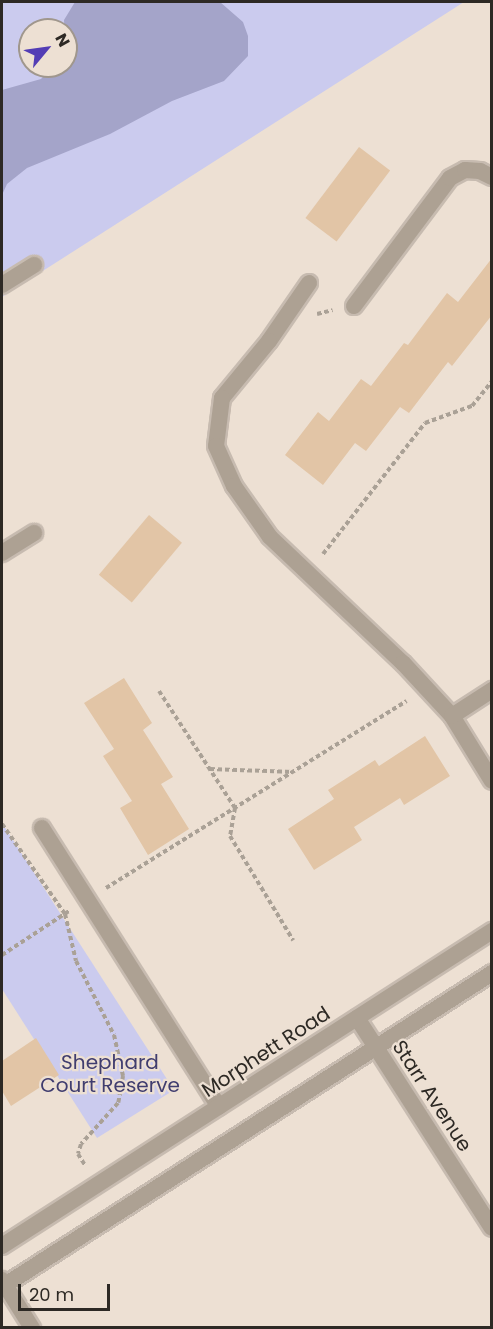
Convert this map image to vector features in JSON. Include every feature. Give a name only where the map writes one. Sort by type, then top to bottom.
[{"type":"street","points":[[354,306],[450,178],[465,170],[480,171],[492,177]]},
{"type":"street","points":[[2,285],[34,265]]},
{"type":"street","points":[[309,283],[269,341],[222,398],[216,446],[240,495],[270,537],[403,663],[452,716],[492,781]]},
{"type":"street","points":[[2,553],[34,533]]},
{"type":"street","points":[[452,716],[492,690]]},
{"type":"street","points":[[42,828],[219,1107]]},
{"type":"street","name":"Morphett Road","points":[[2,1246],[492,931]]},
{"type":"street","points":[[32,1328],[3,1284],[492,973]]},
{"type":"street","name":"Starr Avenue","points":[[357,1018],[492,1228]]},
{"type":"path","points":[[308,574],[425,423],[472,406],[492,381]]},
{"type":"path","points":[[2,955],[426,689]]},
{"type":"path","points":[[159,691],[235,808],[230,836],[293,940]]},
{"type":"path","points":[[210,769],[293,772]]},
{"type":"path","points":[[2,824],[65,914],[76,961],[114,1035],[123,1076],[118,1102],[81,1144],[78,1154],[89,1171]]},
{"type":"green space","points":[[2,2],[464,2],[2,297]]},
{"type":"green space","name":"Shephard Court Reserve","points":[[2,823],[174,1090],[97,1138],[2,989]]},
{"type":"shaded area","points":[[75,2],[220,2],[243,22],[248,36],[248,56],[224,81],[172,101],[110,134],[27,168],[7,184],[2,195],[2,90],[42,78],[78,78],[78,18],[65,18]]},
{"type":"building","points":[[359,147],[390,170],[337,242],[305,218]]},
{"type":"building","points":[[492,258],[492,315],[452,366],[448,362],[409,413],[400,407],[366,451],[355,443],[323,485],[285,455],[318,412],[329,421],[361,379],[371,386],[404,343],[408,345],[447,293],[458,302]]},
{"type":"building","points":[[149,515],[182,543],[132,602],[99,575]]},
{"type":"building","points":[[124,678],[152,723],[143,730],[173,777],[161,784],[189,829],[148,855],[120,808],[132,801],[103,756],[114,749],[84,703]]},
{"type":"building","points":[[425,736],[450,776],[404,805],[400,798],[354,827],[362,840],[314,870],[288,829],[334,799],[328,790],[375,760],[379,766]]},
{"type":"building","points":[[36,1038],[59,1075],[11,1106],[2,1091],[2,1061]]}]
